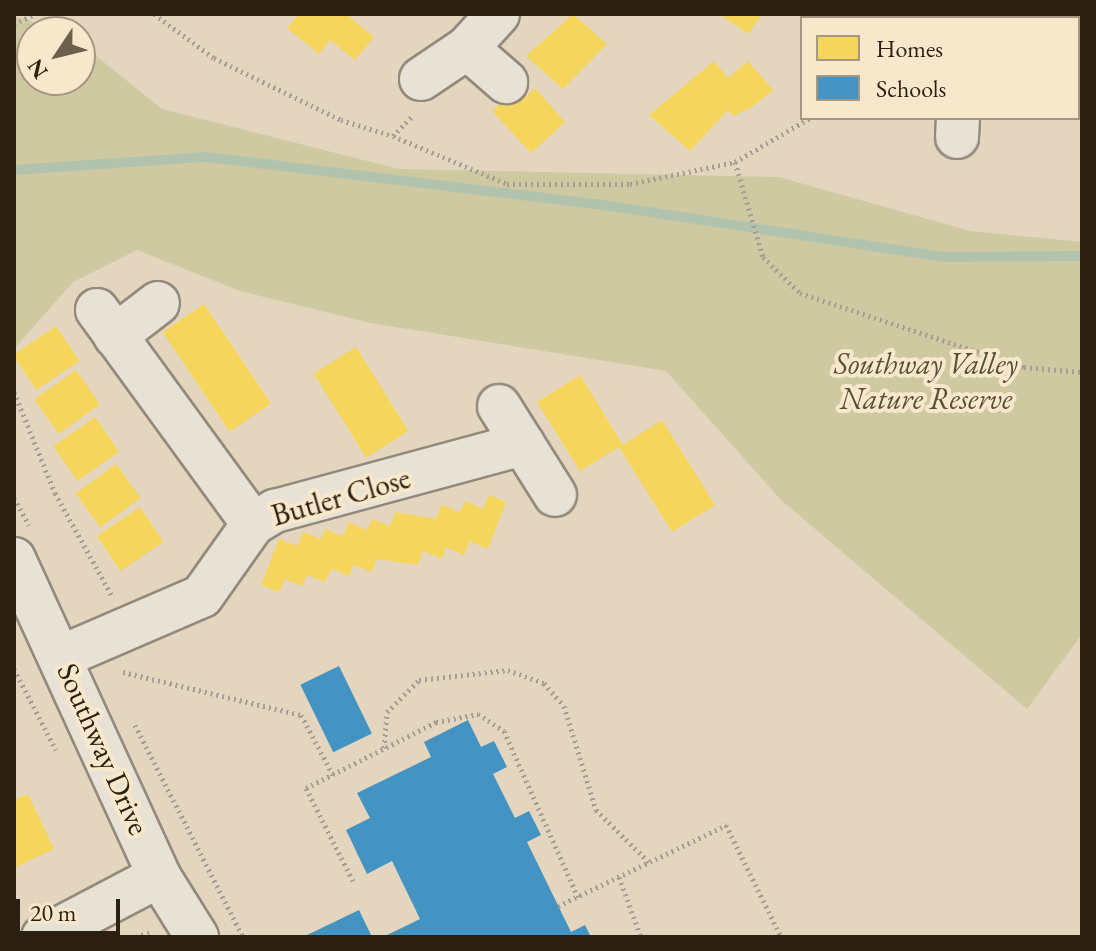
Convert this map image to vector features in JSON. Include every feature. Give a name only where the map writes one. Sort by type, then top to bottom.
[{"type":"street","points":[[421,79],[467,48],[498,14]]},
{"type":"street","points":[[467,48],[506,82]]},
{"type":"street","points":[[158,303],[106,323],[253,524]]},
{"type":"street","points":[[499,406],[555,495]]},
{"type":"street","name":"Butler Close","points":[[96,642],[215,585],[253,524],[275,511],[523,444]]},
{"type":"street","name":"Southway Drive","points":[[14,559],[96,642],[159,876],[197,937]]},
{"type":"street","points":[[43,937],[159,876]]},
{"type":"path","points":[[14,24],[35,14]]},
{"type":"path","points":[[154,14],[214,58],[341,120],[393,136],[507,184],[630,184],[735,162],[807,120]]},
{"type":"path","points":[[393,136],[431,94],[421,79]]},
{"type":"path","points":[[735,162],[763,257],[800,293],[1024,367],[1082,372]]},
{"type":"path","points":[[14,392],[55,493],[96,642],[107,668],[301,715],[333,775]]},
{"type":"path","points":[[14,669],[61,761]]},
{"type":"path","points":[[384,749],[387,712],[419,680],[508,670],[544,683],[564,706],[596,810],[649,862]]},
{"type":"path","points":[[128,711],[243,937]]},
{"type":"path","points":[[353,881],[306,788],[436,722],[478,714],[504,731],[578,897]]},
{"type":"path","points":[[558,906],[726,825],[781,937]]},
{"type":"path","points":[[619,877],[641,937]]},
{"type":"green space","name":"Southway Valley Nature Reserve","points":[[14,16],[16,96],[96,96],[96,56],[162,109],[399,169],[779,177],[970,231],[1082,242],[1082,634],[1027,709],[781,500],[666,371],[371,323],[240,291],[137,250],[73,282],[14,349]]},
{"type":"building: Homes","points":[[299,14],[346,14],[374,37],[355,60],[330,40],[319,54],[287,28]]},
{"type":"building: Homes","points":[[573,14],[607,44],[563,89],[526,56]]},
{"type":"building: Homes","points":[[719,14],[762,14],[748,34]]},
{"type":"building: Homes","points":[[714,61],[728,78],[748,61],[773,90],[752,107],[733,116],[728,110],[690,151],[649,115]]},
{"type":"building: Homes","points":[[535,88],[565,122],[531,153],[492,111],[508,97],[516,105]]},
{"type":"building: Homes","points":[[204,304],[271,403],[230,431],[163,332]]},
{"type":"building: Homes","points":[[56,326],[79,361],[36,390],[14,354]]},
{"type":"building: Homes","points":[[356,347],[408,431],[366,457],[314,373]]},
{"type":"building: Homes","points":[[76,370],[100,404],[58,434],[34,399]]},
{"type":"building: Homes","points":[[580,375],[623,445],[662,420],[715,505],[672,532],[619,447],[580,471],[537,402]]},
{"type":"building: Homes","points":[[95,417],[119,451],[77,481],[53,446]]},
{"type":"building: Homes","points":[[116,464],[141,498],[100,527],[76,493]]},
{"type":"building: Homes","points":[[489,495],[506,502],[488,549],[470,541],[464,555],[446,547],[442,559],[423,551],[418,565],[377,559],[372,572],[353,565],[349,576],[331,569],[325,582],[307,575],[302,586],[285,579],[279,592],[261,585],[279,539],[298,546],[303,532],[321,539],[325,529],[343,536],[349,522],[367,530],[372,519],[390,526],[396,512],[436,519],[441,505],[460,512],[465,501],[483,509]]},
{"type":"building: Homes","points":[[140,507],[163,542],[120,571],[97,536]]},
{"type":"building: Homes","points":[[28,794],[54,849],[14,868],[14,800]]},
{"type":"building: Schools","points":[[339,666],[372,733],[333,752],[300,685]]},
{"type":"building: Schools","points":[[468,720],[481,747],[494,741],[507,767],[493,774],[515,818],[529,811],[541,835],[527,842],[571,932],[585,925],[591,937],[383,937],[420,919],[392,861],[367,874],[346,830],[370,818],[357,793],[431,757],[424,742]]},
{"type":"building: Schools","points":[[359,910],[372,937],[303,937]]},
{"type":"waterway","points":[[14,170],[207,157],[597,204],[944,257],[1082,256]]}]
